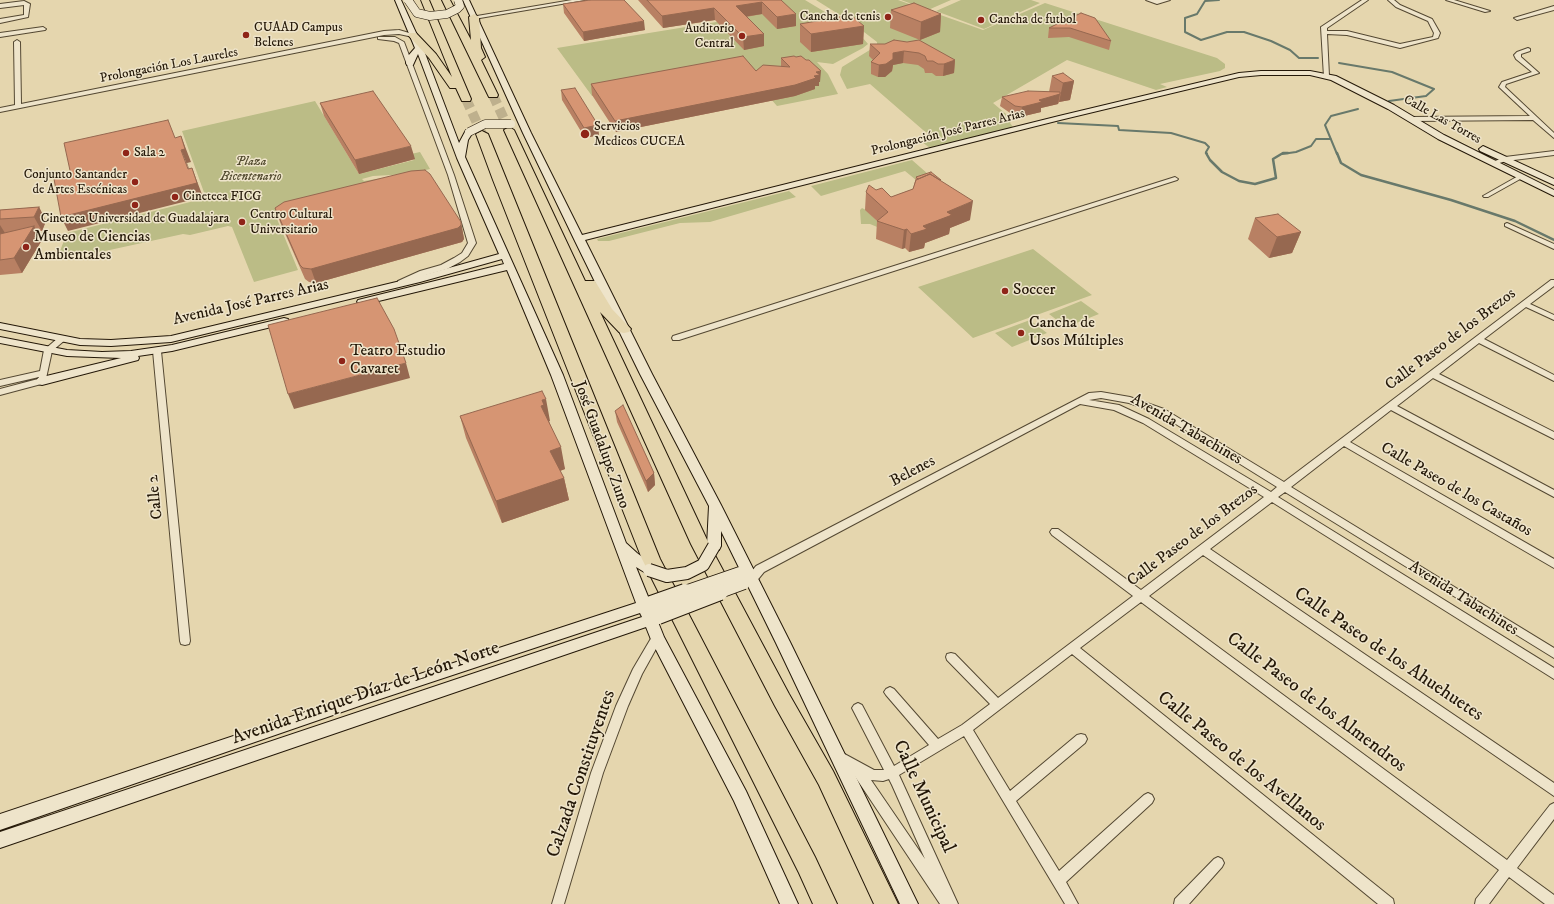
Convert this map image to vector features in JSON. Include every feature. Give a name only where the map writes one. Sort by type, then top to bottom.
[{"type":"highway","points":[[413,35],[430,52],[447,78],[466,99],[425,0]]},
{"type":"highway","points":[[446,0],[493,94],[492,82],[476,48],[474,17]]},
{"type":"highway","points":[[510,127],[530,176],[700,544],[782,700],[826,778],[886,904]]},
{"type":"highway","points":[[482,134],[499,180],[651,559],[804,858],[825,904]]},
{"type":"highway","points":[[530,176],[548,202],[570,242],[596,295],[606,310],[624,330]]},
{"type":"main road","name":"José Guadalupe Zuno","points":[[398,0],[419,48],[461,158],[557,375],[618,538],[651,611],[657,638],[740,796],[789,904]]},
{"type":"main road","points":[[408,0],[415,11],[430,16],[456,10],[460,6],[458,0]]},
{"type":"main road","points":[[466,0],[527,133],[624,330],[715,506],[839,756],[909,904]]},
{"type":"main road","points":[[410,63],[412,56],[419,48]]},
{"type":"main road","name":"Prolongación José Parres Arias","points":[[579,239],[1067,116],[1239,76],[1277,72],[1326,76]]},
{"type":"main road","name":"Calle Las Torres","points":[[1326,76],[1554,182]]},
{"type":"main road","name":"Calle Las Torres","points":[[1414,118],[1441,137],[1554,193]]},
{"type":"main road","points":[[461,158],[464,140],[469,132],[477,127],[485,124],[496,123],[522,129],[527,133]]},
{"type":"main road","name":"Avenida José Parres Arias","points":[[0,326],[61,340],[80,342],[111,343],[171,339],[400,284],[505,255]]},
{"type":"main road","name":"Avenida José Parres Arias","points":[[0,340],[48,350],[102,355],[157,351],[209,340],[510,266]]},
{"type":"main road","points":[[43,377],[109,365],[157,351]]},
{"type":"main road","points":[[618,538],[632,557],[649,570],[668,576],[687,574],[703,565],[714,546],[715,506]]},
{"type":"main road","name":"Avenida Enrique Díaz de León Norte","points":[[0,840],[651,611],[748,575]]},
{"type":"main road","name":"Avenida Enrique Díaz de León Norte","points":[[0,822],[365,698],[651,611]]},
{"type":"street","points":[[474,17],[582,0]]},
{"type":"street","points":[[1149,0],[1157,2],[1166,0]]},
{"type":"street","points":[[1326,76],[1324,27],[1364,0]]},
{"type":"street","points":[[1324,32],[1347,33],[1400,46],[1435,38],[1437,33],[1430,20],[1398,6],[1391,0]]},
{"type":"street","points":[[1449,0],[1487,12]]},
{"type":"street","points":[[0,6],[24,3],[27,4],[26,16],[0,21]]},
{"type":"street","points":[[1518,18],[1554,8]]},
{"type":"street","name":"Prolongación Los Laureles","points":[[187,71],[359,38],[408,23]]},
{"type":"street","points":[[0,35],[43,29]]},
{"type":"street","name":"Prolongación Los Laureles","points":[[0,110],[18,105],[378,33],[399,32],[413,35]]},
{"type":"street","points":[[359,38],[382,38],[400,41],[410,63],[451,175],[472,243],[465,254],[457,260],[444,267],[423,273],[400,284]]},
{"type":"street","points":[[17,42],[18,105]]},
{"type":"street","points":[[1528,50],[1519,53],[1518,58],[1536,73],[1504,83],[1502,87],[1554,136]]},
{"type":"street","name":"Prolongación Los Laureles","points":[[0,106],[18,105]]},
{"type":"street","points":[[1414,118],[1534,118]]},
{"type":"street","points":[[1493,163],[1505,159],[1554,153]]},
{"type":"street","points":[[1486,196],[1520,176]]},
{"type":"street","points":[[676,338],[1175,179]]},
{"type":"street","points":[[1507,225],[1554,247]]},
{"type":"street","name":"Calle Paseo de los Brezos","points":[[839,756],[872,775],[883,776],[892,773],[966,729],[1554,282]]},
{"type":"street","points":[[1525,304],[1554,318]]},
{"type":"street","points":[[1478,339],[1554,378]]},
{"type":"street","points":[[43,377],[48,350],[61,340]]},
{"type":"street","name":"Calle 2","points":[[157,351],[185,641]]},
{"type":"street","points":[[1432,374],[1554,436]]},
{"type":"street","points":[[0,383],[43,377]]},
{"type":"street","points":[[0,392],[43,377]]},
{"type":"street","name":"Avenida Tabachines","points":[[1079,401],[1089,396],[1101,395],[1130,400],[1161,411],[1554,654]]},
{"type":"street","name":"Avenida Tabachines","points":[[1079,401],[1116,407],[1146,421],[1271,497],[1554,674]]},
{"type":"street","name":"Belenes","points":[[748,575],[1079,401]]},
{"type":"street","points":[[1390,406],[1554,494]]},
{"type":"street","name":"Calle Paseo de los Castaños","points":[[1342,442],[1554,564]]},
{"type":"street","name":"Calle Paseo de los Almendros","points":[[1056,532],[1554,903]]},
{"type":"street","name":"Calle Paseo de los Ahuehuetes","points":[[1202,549],[1554,790]]},
{"type":"street","name":"Calzada Constituyentes","points":[[558,904],[600,765],[622,706],[638,672],[657,638]]},
{"type":"street","name":"Calle Paseo de los Avellanos","points":[[1072,648],[1388,904]]},
{"type":"street","points":[[951,656],[998,705]]},
{"type":"street","points":[[890,692],[937,746]]},
{"type":"street","name":"Calle Municipal","points":[[858,708],[892,773],[952,904]]},
{"type":"street","points":[[966,729],[1072,904]]},
{"type":"street","points":[[1009,800],[1081,739]]},
{"type":"street","name":"Calle Municipal","points":[[854,765],[948,904]]},
{"type":"street","points":[[1058,881],[1148,799]]},
{"type":"street","points":[[1481,904],[1554,809]]},
{"type":"street","points":[[1180,904],[1218,863]]},
{"type":"green space","points":[[745,0],[805,0],[840,21],[862,37],[868,44],[863,48],[833,64],[817,62],[828,74],[838,94],[777,106],[740,64],[592,96],[557,48],[747,17]]},
{"type":"green space","points":[[816,0],[898,0],[983,30],[1045,3],[1217,58],[1225,64],[1225,68],[1220,71],[1160,84],[1167,87],[1156,90],[1067,60],[993,103],[1012,119],[1010,123],[1013,127],[930,148],[922,142],[932,136],[870,84],[847,89],[840,75],[842,67],[873,48],[877,45],[877,42],[851,22]]},
{"type":"green space","name":"Cancha de futbol","points":[[901,0],[951,0],[928,10]]},
{"type":"green space","name":"Cancha de futbol","points":[[961,0],[1031,0],[1040,3],[984,29],[936,11]]},
{"type":"green space","name":"Plaza Bicentenario","points":[[315,101],[359,174],[414,160],[411,154],[420,152],[430,169],[409,174],[373,176],[362,179],[364,181],[382,178],[278,214],[277,219],[298,270],[254,282],[232,227],[228,226],[190,235],[183,234],[96,253],[58,256],[67,233],[206,198],[182,131]]},
{"type":"green space","points":[[912,160],[928,174],[916,180],[905,171],[821,196],[811,186]]},
{"type":"green space","points":[[789,191],[796,197],[710,222],[680,223],[609,241],[598,241],[597,239]]},
{"type":"green space","points":[[862,208],[866,210],[884,228],[882,229],[870,224],[861,224],[860,210]]},
{"type":"green space","name":"Soccer","points":[[1033,249],[1092,295],[973,338],[918,287]]},
{"type":"green space","name":"Cancha de Usos Múltiples","points":[[1081,301],[1099,314],[1066,327],[1049,314]]},
{"type":"green space","name":"Cancha de Usos Múltiples","points":[[1030,320],[1047,333],[1012,347],[995,333]]},
{"type":"building","points":[[590,0],[624,0],[644,21],[583,32],[563,4]]},
{"type":"building","points":[[647,0],[781,0],[796,14],[777,17],[762,2],[736,6],[764,34],[743,37],[714,8],[662,16]]},
{"type":"building","points":[[914,3],[941,14],[921,22],[891,10]]},
{"type":"building","points":[[1081,13],[1095,18],[1111,41],[1070,28],[1049,28]]},
{"type":"building","points":[[851,15],[864,26],[811,34],[800,24]]},
{"type":"building","points":[[894,40],[907,42],[919,40],[955,60],[944,64],[938,64],[933,61],[927,61],[925,56],[919,53],[904,51],[893,53],[893,59],[886,64],[879,65],[871,62],[880,53],[870,44],[885,44]]},
{"type":"building","points":[[743,56],[756,71],[763,65],[790,67],[781,58],[801,56],[806,60],[809,60],[821,71],[816,72],[820,75],[814,76],[816,78],[795,85],[615,121],[591,84]]},
{"type":"building","points":[[1063,73],[1074,81],[1063,83],[1052,76]]},
{"type":"building","points":[[575,88],[598,125],[584,128],[561,90]]},
{"type":"building","points":[[373,91],[411,146],[355,160],[320,103]]},
{"type":"building","points":[[1028,91],[1060,92],[1060,94],[1039,100],[1042,102],[1022,107],[1015,106],[1002,97]]},
{"type":"building","name":"Conjunto Santander de Artes Escénicas","points":[[168,120],[175,138],[181,136],[185,149],[181,150],[188,169],[192,168],[197,183],[61,217],[54,179],[71,175],[64,143]]},
{"type":"building","points":[[425,170],[430,174],[461,222],[461,225],[458,228],[311,269],[303,268],[300,265],[275,208],[284,202],[411,171]]},
{"type":"building","points":[[931,172],[941,180],[930,174],[918,179],[916,177]]},
{"type":"building","points":[[930,174],[973,201],[947,212],[952,215],[923,226],[927,229],[911,234],[907,229],[904,230],[877,221],[888,212],[866,192],[869,185],[876,190],[882,188],[891,197],[913,189],[916,180]]},
{"type":"building","points":[[39,207],[34,217],[0,219],[0,210]]},
{"type":"building","points":[[1278,214],[1301,232],[1277,237],[1255,218]]},
{"type":"building","points":[[34,226],[14,258],[0,260],[0,234]]},
{"type":"building","name":"Teatro Estudio Cavaret","points":[[377,298],[394,329],[406,363],[288,394],[268,325]]},
{"type":"building","points":[[542,391],[546,399],[542,400],[544,405],[541,406],[561,447],[550,451],[564,478],[496,501],[460,416]]},
{"type":"building","points":[[623,405],[654,473],[646,481],[615,411]]},
{"type":"waterway","points":[[1219,0],[1205,1],[1197,14],[1185,18],[1185,32],[1201,40],[1227,32],[1244,32],[1271,41],[1290,50],[1299,58],[1318,58]]},
{"type":"waterway","points":[[1339,63],[1392,72],[1434,89],[1426,96],[1389,101]]},
{"type":"waterway","points":[[1331,139],[1325,125],[1331,116],[1358,109]]},
{"type":"waterway","points":[[1058,123],[1118,126],[1119,130],[1171,133],[1205,143],[1209,147],[1206,152],[1207,154]]},
{"type":"waterway","points":[[1282,154],[1296,152],[1311,146],[1316,139],[1331,139]]},
{"type":"waterway","points":[[1331,139],[1337,154]]},
{"type":"waterway","points":[[1206,153],[1210,160],[1222,172],[1239,181],[1255,184],[1276,178],[1273,159],[1283,153],[1288,153]]},
{"type":"waterway","points":[[1337,153],[1341,163],[1361,175],[1451,200],[1515,221],[1554,240]]},
{"type":"tunnel","points":[[493,95],[509,130]]},
{"type":"tunnel","points":[[466,99],[482,134]]},
{"type":"place","name":"Cancha de tenis","points":[[888,17]]},
{"type":"place","name":"Cancha de futbol","points":[[981,20]]},
{"type":"place","name":"CUAAD Campus Belenes","points":[[246,35]]},
{"type":"place","name":"Auditorio Central","points":[[742,36]]},
{"type":"place","name":"Servicios Medicos CUCEA","points":[[585,134]]},
{"type":"place","name":"Sala 2","points":[[126,153]]},
{"type":"place","name":"Conjunto Santander de Artes Escénicas","points":[[135,182]]},
{"type":"place","name":"Cineteca FICG","points":[[175,197]]},
{"type":"place","name":"Cineteca Universidad de Guadalajara","points":[[135,205]]},
{"type":"place","name":"Centro Cultural Universitario","points":[[242,222]]},
{"type":"place","name":"Museo de Ciencias Ambientales","points":[[26,247]]},
{"type":"place","name":"Soccer","points":[[1005,291]]},
{"type":"place","name":"Cancha de Usos Múltiples","points":[[1021,333]]},
{"type":"place","name":"Teatro Estudio Cavaret","points":[[342,361]]}]
